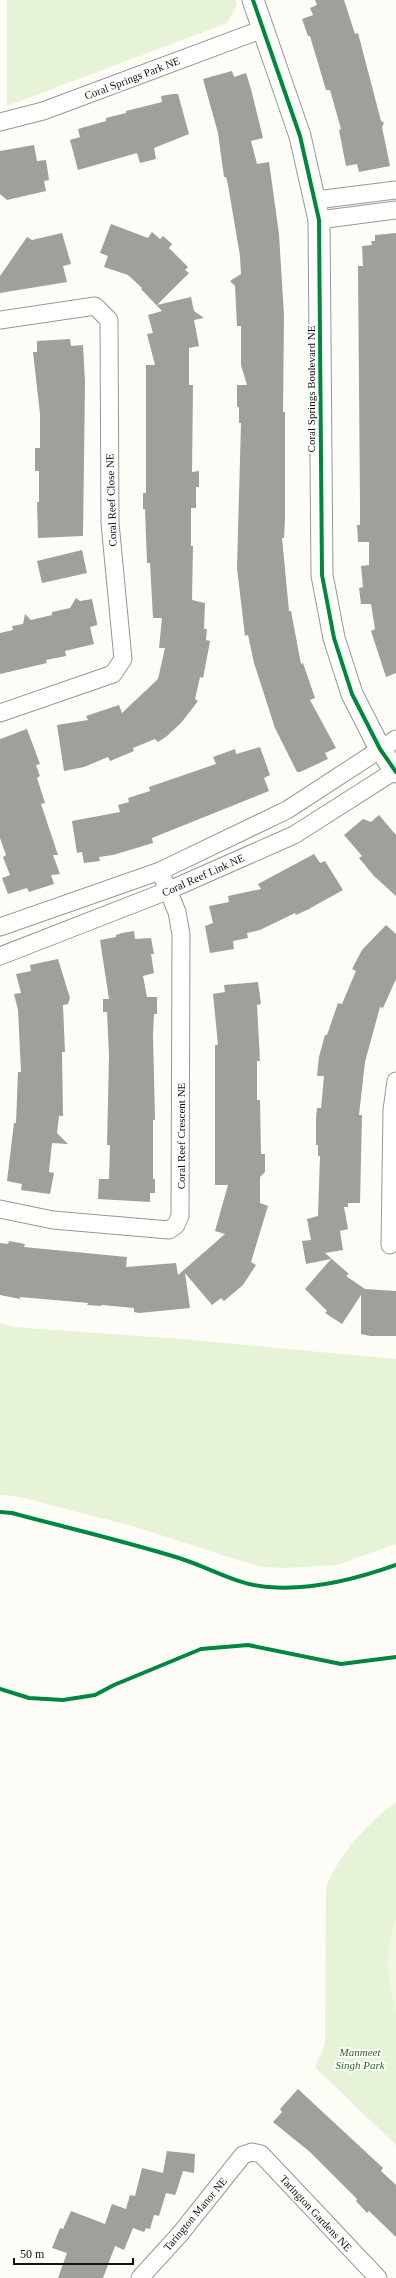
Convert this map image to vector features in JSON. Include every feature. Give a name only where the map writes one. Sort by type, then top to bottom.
[{"type":"street","name":"Coral Springs Boulevard NE","points":[[252,0],[300,136],[318,210],[322,575],[334,638],[352,694],[388,744],[396,771]]},
{"type":"street","name":"Coral Springs Park NE","points":[[0,122],[43,111],[263,29]]},
{"type":"street","points":[[318,210],[396,190]]},
{"type":"street","points":[[318,210],[396,210]]},
{"type":"street","name":"Coral Reef Close NE","points":[[0,320],[38,316],[95,306],[109,320],[110,523],[122,659],[112,674],[0,713]]},
{"type":"street","name":"Coral Reef Link NE","points":[[0,927],[160,871],[287,810],[388,744]]},
{"type":"street","name":"Coral Reef Link NE","points":[[0,956],[167,891],[294,835],[396,771]]},
{"type":"street","name":"Coral Reef Crescent NE","points":[[0,1209],[53,1220],[169,1230],[178,1221],[180,1208],[181,934],[177,912],[160,871]]},
{"type":"street","points":[[390,1245],[392,1110],[396,1081]]},
{"type":"street","name":"Tarington Manor NE","points":[[140,2278],[180,2234],[243,2155],[252,2152]]},
{"type":"street","name":"Tarington Gardens NE","points":[[252,2152],[261,2154],[378,2278]]},
{"type":"green space","points":[[7,0],[235,0],[237,5],[227,23],[7,106]]},
{"type":"green space","points":[[0,1323],[14,1327],[181,1339],[396,1359],[396,1544],[337,1565],[285,1568],[261,1567],[132,1526],[20,1497],[0,1495]]},
{"type":"green space","name":"Manmeet Singh Park","points":[[396,1802],[396,2145],[315,2067],[325,2045],[326,1888],[346,1851],[374,1820]]},
{"type":"green space","points":[[396,1920],[396,2013],[390,1990],[388,1955],[389,1943]]},
{"type":"building","points":[[315,0],[344,0],[355,34],[358,33],[381,121],[384,123],[382,127],[390,166],[359,172],[357,164],[346,166],[339,130],[341,129],[330,90],[326,90],[310,36],[308,36],[302,19],[313,15],[310,8],[317,5]]},
{"type":"building","points":[[232,71],[234,77],[246,73],[251,89],[263,138],[251,141],[257,164],[269,162],[279,234],[284,316],[283,412],[285,412],[285,519],[284,538],[282,538],[289,611],[291,611],[301,664],[303,663],[315,698],[310,700],[336,748],[325,753],[328,759],[300,772],[297,772],[275,728],[254,663],[248,635],[245,636],[237,568],[241,423],[239,423],[239,408],[237,406],[237,385],[247,385],[241,365],[241,326],[237,326],[235,286],[230,281],[241,274],[240,256],[228,185],[226,177],[224,177],[218,133],[203,79]]},
{"type":"building","points":[[178,94],[189,134],[154,148],[156,159],[140,163],[137,153],[78,170],[70,140],[80,137],[78,129],[106,121],[106,118],[126,113],[126,111],[162,102],[161,96]]},
{"type":"building","points":[[34,145],[37,161],[46,160],[49,180],[44,181],[46,191],[7,200],[0,194],[0,151]]},
{"type":"building","points":[[111,224],[148,238],[152,232],[160,239],[163,236],[172,244],[169,248],[188,267],[185,270],[189,273],[157,305],[191,297],[194,311],[204,318],[194,320],[199,346],[189,348],[189,385],[193,385],[192,472],[199,471],[199,487],[196,487],[196,508],[191,508],[191,546],[193,546],[192,600],[205,603],[204,629],[207,629],[206,640],[210,641],[203,678],[200,677],[195,699],[198,701],[181,723],[167,736],[158,742],[155,739],[133,748],[134,751],[110,761],[108,757],[84,767],[64,771],[57,725],[88,720],[86,716],[119,705],[122,713],[158,679],[165,648],[159,648],[162,618],[153,618],[150,563],[147,563],[145,509],[143,509],[143,493],[146,493],[146,365],[155,365],[147,334],[153,333],[148,315],[162,311],[141,289],[142,288],[128,275],[104,267],[108,256],[100,253]]},
{"type":"building","points":[[62,233],[71,264],[63,266],[67,282],[0,293],[0,276],[27,237],[32,240]]},
{"type":"building","points":[[396,233],[396,673],[386,677],[371,631],[375,629],[371,604],[361,604],[359,588],[363,587],[361,566],[369,565],[369,542],[358,542],[357,525],[360,525],[358,266],[363,266],[362,246],[372,245],[371,241],[375,241],[375,235]]},
{"type":"building","points":[[70,339],[71,346],[83,345],[85,382],[83,536],[38,538],[37,502],[39,502],[39,471],[35,471],[35,448],[40,448],[40,414],[33,352],[37,352],[37,341]]},
{"type":"building","points":[[82,550],[87,573],[42,583],[37,561]]},
{"type":"building","points":[[76,598],[80,601],[92,599],[97,623],[97,625],[90,627],[94,644],[65,651],[66,656],[46,660],[47,663],[0,674],[0,633],[13,630],[12,626],[23,624],[25,614],[31,620],[52,615],[52,612],[70,608]]},
{"type":"building","points":[[27,729],[40,764],[36,765],[40,776],[37,778],[45,803],[41,804],[58,855],[53,855],[60,874],[51,875],[54,884],[29,892],[27,888],[8,894],[2,878],[10,875],[3,857],[6,855],[0,838],[0,739]]},
{"type":"building","points":[[260,747],[270,775],[264,778],[269,791],[152,838],[153,843],[113,855],[99,857],[100,861],[84,863],[82,852],[77,853],[72,821],[120,812],[118,805],[129,802],[128,798],[150,791],[149,787],[216,764],[213,757],[235,749],[236,754]]},
{"type":"building","points":[[379,815],[396,835],[396,896],[374,876],[359,858],[362,856],[344,835],[363,819],[371,822]]},
{"type":"building","points":[[314,854],[320,863],[325,861],[343,890],[296,915],[295,913],[260,930],[247,933],[248,938],[233,941],[234,949],[210,953],[205,926],[213,923],[209,906],[229,902],[228,896],[261,889],[258,884]]},
{"type":"building","points":[[386,925],[396,934],[396,979],[383,1008],[380,1007],[365,1062],[359,1115],[362,1115],[360,1203],[348,1203],[348,1207],[344,1207],[348,1229],[340,1231],[343,1250],[325,1253],[349,1274],[346,1276],[365,1289],[396,1291],[396,1336],[370,1336],[361,1334],[361,1295],[342,1324],[325,1313],[327,1311],[305,1289],[331,1259],[306,1264],[302,1241],[311,1240],[307,1219],[318,1216],[320,1156],[318,1156],[318,1145],[316,1145],[316,1119],[317,1108],[321,1108],[324,1076],[317,1076],[319,1057],[325,1035],[327,1035],[338,1003],[342,1004],[356,971],[352,969],[362,950]]},
{"type":"building","points":[[134,931],[135,939],[151,938],[154,954],[151,954],[154,973],[143,976],[147,997],[157,997],[157,1014],[154,1014],[153,1035],[155,1120],[153,1120],[153,1179],[155,1179],[155,1193],[150,1193],[150,1202],[98,1199],[99,1179],[109,1179],[110,1145],[107,1145],[109,1056],[107,1012],[103,1012],[103,999],[109,999],[100,940]]},
{"type":"building","points":[[58,959],[70,998],[68,1004],[63,1005],[65,1052],[62,1052],[63,1116],[59,1116],[57,1133],[68,1144],[52,1143],[49,1172],[54,1173],[50,1194],[21,1190],[22,1184],[7,1181],[14,1123],[16,1123],[18,1072],[21,1072],[18,1010],[14,994],[21,993],[16,974],[31,971],[30,965]]},
{"type":"building","points":[[258,982],[261,1004],[257,1005],[260,1061],[257,1061],[257,1100],[260,1100],[261,1154],[265,1154],[265,1172],[260,1177],[260,1203],[268,1206],[251,1262],[256,1265],[243,1285],[224,1301],[221,1298],[212,1305],[185,1273],[190,1308],[139,1313],[134,1312],[134,1308],[87,1305],[88,1303],[20,1297],[20,1299],[0,1295],[0,1243],[8,1244],[9,1241],[25,1244],[24,1247],[127,1257],[126,1267],[176,1263],[178,1275],[225,1234],[215,1231],[228,1185],[215,1185],[215,1045],[218,1045],[213,994],[225,992],[224,985]]},
{"type":"building","points":[[298,2089],[383,2168],[381,2171],[396,2185],[396,2237],[369,2211],[367,2213],[356,2201],[357,2199],[310,2152],[273,2122],[282,2112],[280,2109]]},
{"type":"building","points":[[167,2151],[195,2154],[194,2173],[183,2171],[175,2195],[166,2193],[159,2216],[154,2215],[150,2229],[146,2228],[144,2232],[133,2228],[124,2250],[115,2246],[103,2278],[58,2278],[67,2253],[52,2248],[60,2228],[63,2229],[71,2211],[105,2224],[112,2204],[126,2209],[130,2195],[135,2196],[142,2168],[163,2173]]},
{"type":"cycle path","points":[[253,0],[300,136],[319,220],[322,575],[334,638],[352,694],[380,749],[396,772]]},
{"type":"cycle path","points":[[0,1512],[12,1513],[117,1540],[179,1558],[256,1586],[284,1588],[334,1583],[366,1575],[396,1565]]},
{"type":"cycle path","points":[[0,1689],[29,1698],[63,1700],[95,1695],[114,1685],[201,1649],[248,1645],[341,1664],[396,1657]]}]
